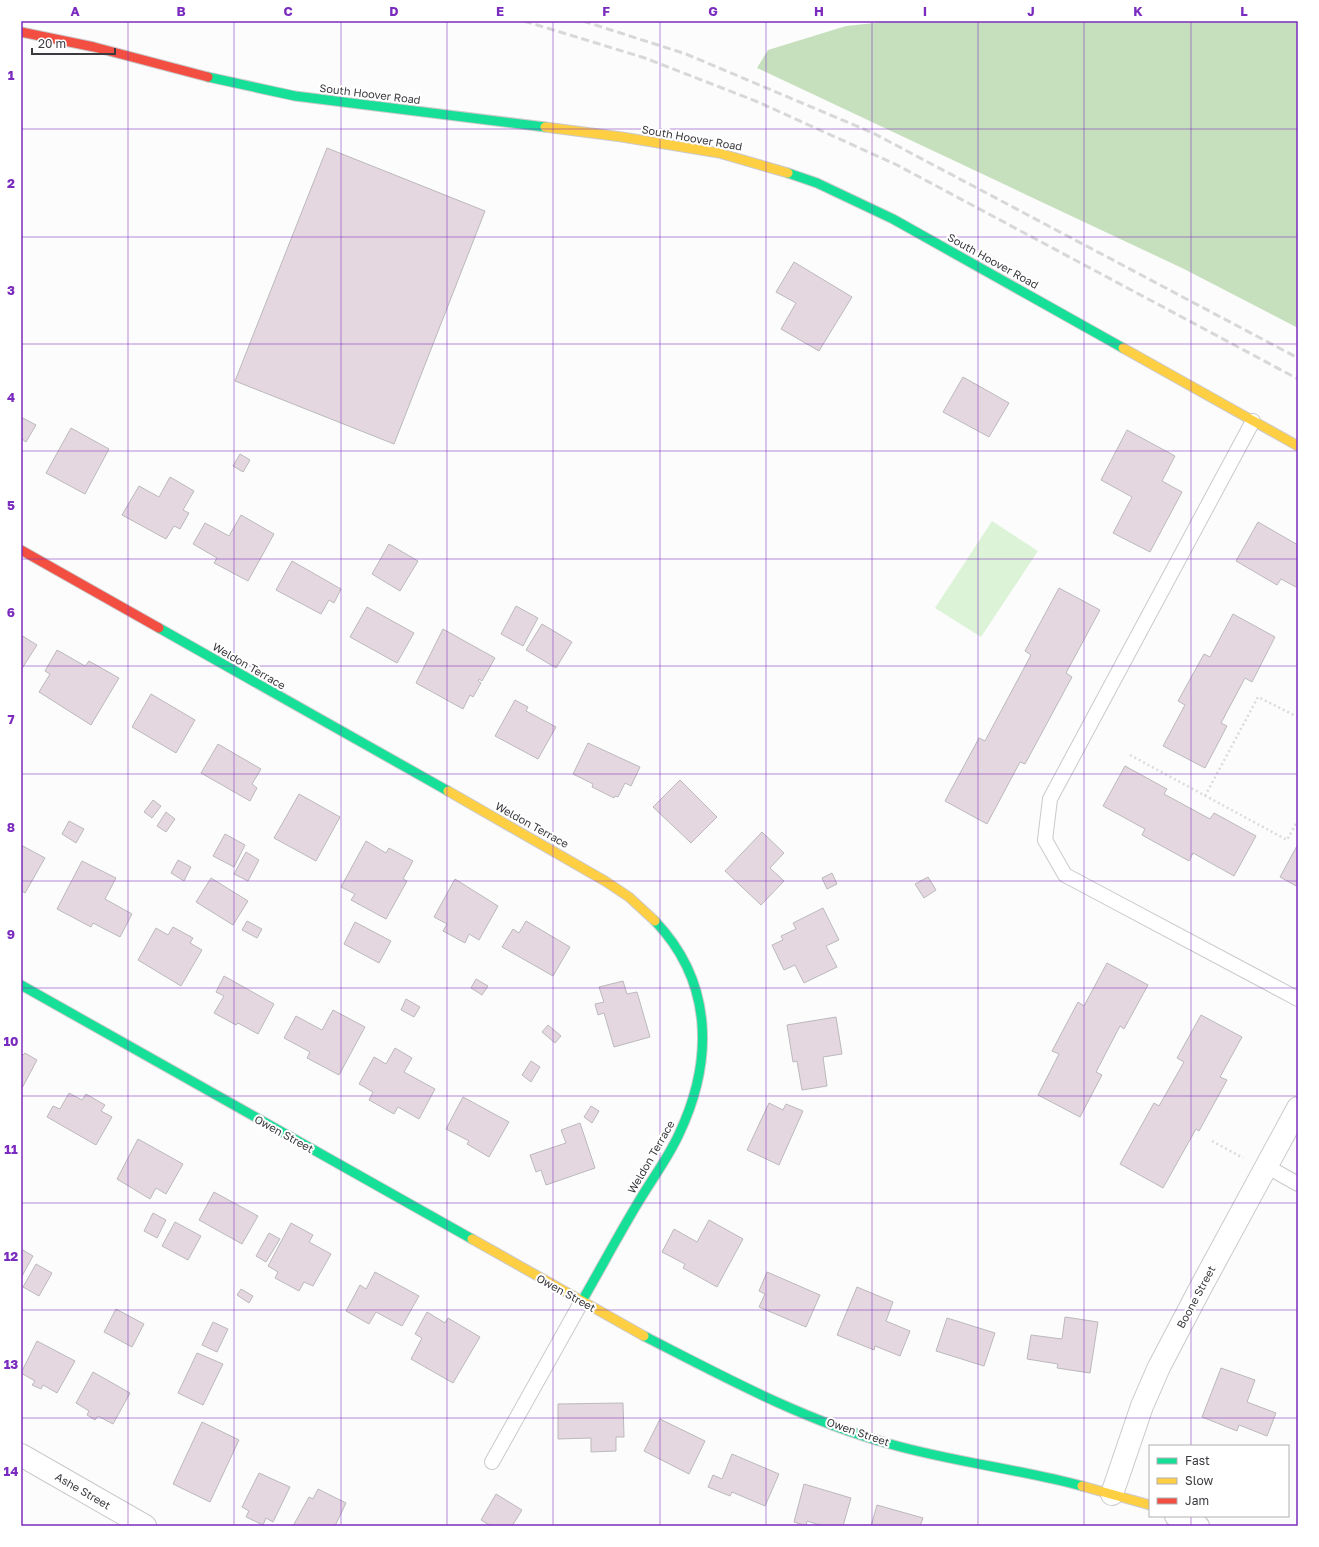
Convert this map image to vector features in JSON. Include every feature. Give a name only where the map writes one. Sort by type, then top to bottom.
[{"type":"street","name":"South Hoover Road","points":[[21,32],[94,47],[209,77],[295,96],[622,137],[719,153],[760,164],[818,183],[893,219],[1298,446]]},
{"type":"street","name":"Weldon Terrace","points":[[21,550],[581,866],[642,907],[664,929],[685,960],[695,982],[700,1004],[703,1033],[702,1060],[696,1095],[679,1135],[582,1301]]},
{"type":"street","name":"Owen Street","points":[[21,985],[582,1301],[683,1357],[760,1395],[844,1429],[889,1444],[937,1456],[1112,1494],[1149,1506]]},
{"type":"street","name":"Boone Street","points":[[1112,1494],[1142,1406],[1160,1367],[1298,1108]]},
{"type":"street","name":"Ashe Street","points":[[21,1455],[146,1526]]},
{"type":"street","points":[[1178,1517],[1198,1526]]},
{"type":"lane","points":[[1253,421],[1050,799],[1045,840],[1065,875],[1298,999]]},
{"type":"lane","points":[[1265,1168],[1298,1184]]},
{"type":"lane","points":[[492,1462],[582,1301]]},
{"type":"path","points":[[1205,796],[1258,697],[1298,717]]},
{"type":"path","points":[[1130,755],[1287,840],[1298,820]]},
{"type":"path","points":[[1212,1141],[1265,1168]]},
{"type":"green space","points":[[893,21],[1298,21],[1298,328],[1184,269],[757,68],[768,50],[846,26]]},
{"type":"green space","points":[[992,521],[1038,551],[981,637],[935,608]]},
{"type":"building","points":[[327,148],[485,211],[394,444],[235,381]]},
{"type":"building","points":[[794,262],[852,297],[819,351],[781,329],[796,303],[776,292]]},
{"type":"building","points":[[963,377],[1009,403],[989,437],[943,412]]},
{"type":"building","points":[[21,417],[36,425],[26,442],[22,439],[21,441]]},
{"type":"building","points":[[71,428],[109,449],[85,494],[46,473]]},
{"type":"building","points":[[1127,430],[1175,456],[1162,481],[1182,492],[1150,552],[1113,533],[1132,497],[1101,480]]},
{"type":"building","points":[[240,454],[250,460],[243,472],[233,466]]},
{"type":"building","points":[[170,477],[194,491],[183,510],[189,513],[180,529],[174,526],[166,539],[122,515],[139,486],[159,497]]},
{"type":"building","points":[[241,515],[274,534],[248,581],[214,563],[217,558],[193,544],[205,523],[229,536]]},
{"type":"building","points":[[1258,522],[1298,545],[1298,588],[1281,579],[1277,585],[1236,561]]},
{"type":"building","points":[[389,544],[418,561],[400,591],[372,574]]},
{"type":"building","points":[[292,561],[341,589],[334,603],[329,600],[321,614],[276,590]]},
{"type":"building","points":[[1059,588],[1100,610],[1066,673],[1072,677],[1025,764],[1020,762],[987,824],[945,801],[979,738],[985,741],[1031,655],[1025,651]]},
{"type":"building","points":[[516,606],[538,618],[523,646],[501,634]]},
{"type":"building","points":[[367,607],[414,633],[397,663],[350,637]]},
{"type":"building","points":[[1233,614],[1275,637],[1252,682],[1245,678],[1221,723],[1227,726],[1205,768],[1163,746],[1185,705],[1178,701],[1204,654],[1210,657]]},
{"type":"building","points":[[542,624],[572,642],[556,668],[526,650]]},
{"type":"building","points":[[443,629],[495,658],[482,681],[479,679],[478,681],[481,683],[473,697],[470,695],[463,709],[416,683]]},
{"type":"building","points":[[21,635],[37,645],[21,670]]},
{"type":"building","points":[[57,650],[85,666],[89,661],[119,678],[91,725],[39,692],[50,674],[45,671]]},
{"type":"building","points":[[151,694],[195,720],[176,753],[132,727]]},
{"type":"building","points":[[515,700],[528,707],[526,711],[556,727],[538,759],[495,736]]},
{"type":"building","points":[[588,743],[640,767],[631,786],[625,783],[618,797],[615,796],[614,798],[592,787],[593,784],[573,774]]},
{"type":"building","points":[[218,744],[261,769],[252,784],[257,788],[250,801],[201,773]]},
{"type":"building","points":[[1125,766],[1167,789],[1164,794],[1210,819],[1214,813],[1256,836],[1234,876],[1193,853],[1189,861],[1142,835],[1145,829],[1103,806]]},
{"type":"building","points":[[680,780],[717,817],[691,843],[653,807]]},
{"type":"building","points":[[299,794],[340,817],[316,861],[274,838]]},
{"type":"building","points":[[153,800],[161,806],[152,818],[144,812]]},
{"type":"building","points":[[166,812],[175,819],[166,832],[157,826]]},
{"type":"building","points":[[69,821],[84,829],[76,843],[62,834]]},
{"type":"building","points":[[762,832],[784,853],[770,868],[784,881],[761,905],[725,871]]},
{"type":"building","points":[[225,834],[245,845],[234,867],[213,856]]},
{"type":"building","points":[[366,841],[386,853],[389,848],[413,861],[403,879],[407,881],[386,919],[351,900],[355,894],[341,887]]},
{"type":"building","points":[[1298,844],[1298,887],[1280,877]]},
{"type":"building","points":[[21,845],[45,858],[25,893],[21,890]]},
{"type":"building","points":[[246,852],[259,860],[248,881],[234,874]]},
{"type":"building","points":[[178,860],[191,867],[184,881],[171,873]]},
{"type":"building","points":[[82,861],[116,878],[105,899],[132,914],[120,937],[93,923],[91,927],[57,909]]},
{"type":"building","points":[[832,873],[837,884],[827,889],[822,878]]},
{"type":"building","points":[[928,877],[936,890],[924,898],[915,884]]},
{"type":"building","points":[[211,878],[248,901],[233,925],[196,902]]},
{"type":"building","points":[[455,879],[498,906],[479,940],[469,934],[465,943],[443,931],[447,924],[434,917]]},
{"type":"building","points":[[823,908],[839,940],[826,946],[837,967],[804,983],[795,965],[784,970],[772,945],[783,940],[781,936],[796,929],[793,923]]},
{"type":"building","points":[[247,921],[262,929],[257,938],[242,930]]},
{"type":"building","points":[[526,921],[570,947],[553,976],[502,947],[513,929],[519,933]]},
{"type":"building","points":[[355,922],[391,941],[379,963],[344,944]]},
{"type":"building","points":[[173,927],[193,938],[190,943],[202,950],[181,986],[138,960],[156,928],[168,935]]},
{"type":"building","points":[[1107,963],[1148,985],[1124,1029],[1120,1026],[1096,1072],[1102,1075],[1080,1117],[1038,1095],[1059,1054],[1052,1051],[1078,1002],[1084,1006]]},
{"type":"building","points":[[224,976],[274,1004],[258,1034],[238,1023],[236,1025],[214,1013],[224,996],[216,992]]},
{"type":"building","points":[[476,979],[488,986],[482,995],[471,988]]},
{"type":"building","points":[[623,981],[627,994],[637,992],[650,1037],[614,1047],[604,1013],[598,1015],[595,1004],[604,1002],[599,987]]},
{"type":"building","points":[[406,999],[420,1007],[414,1017],[401,1010]]},
{"type":"building","points":[[333,1010],[365,1027],[339,1075],[307,1058],[310,1052],[284,1038],[296,1016],[322,1030]]},
{"type":"building","points":[[1201,1015],[1242,1037],[1220,1077],[1227,1080],[1199,1131],[1196,1129],[1163,1188],[1120,1164],[1154,1103],[1159,1106],[1184,1062],[1177,1058]]},
{"type":"building","points":[[836,1017],[842,1054],[823,1057],[827,1086],[802,1090],[797,1061],[793,1062],[787,1025]]},
{"type":"building","points":[[548,1025],[561,1036],[555,1043],[542,1032]]},
{"type":"building","points":[[395,1048],[412,1058],[404,1072],[435,1089],[419,1119],[398,1107],[394,1114],[369,1100],[373,1092],[359,1084],[374,1057],[386,1064]]},
{"type":"building","points":[[25,1053],[37,1060],[21,1090],[21,1054],[23,1055]]},
{"type":"building","points":[[531,1061],[540,1067],[531,1082],[522,1075]]},
{"type":"building","points":[[69,1093],[82,1100],[86,1094],[105,1105],[101,1111],[112,1117],[96,1145],[47,1117],[53,1106],[60,1109]]},
{"type":"building","points":[[463,1097],[509,1122],[489,1157],[467,1144],[469,1141],[446,1129]]},
{"type":"building","points":[[769,1103],[783,1110],[786,1104],[803,1111],[779,1165],[747,1150]]},
{"type":"building","points":[[591,1106],[599,1111],[592,1123],[584,1117]]},
{"type":"building","points":[[580,1123],[595,1168],[546,1185],[541,1170],[536,1172],[530,1155],[566,1143],[561,1130]]},
{"type":"building","points":[[138,1139],[183,1164],[166,1194],[156,1188],[150,1199],[117,1179]]},
{"type":"building","points":[[214,1192],[258,1216],[242,1244],[199,1220]]},
{"type":"building","points":[[153,1213],[166,1220],[157,1238],[144,1231]]},
{"type":"building","points":[[709,1220],[743,1239],[717,1287],[683,1268],[685,1264],[662,1252],[674,1229],[697,1242]]},
{"type":"building","points":[[175,1222],[201,1236],[188,1260],[162,1246]]},
{"type":"building","points":[[291,1223],[313,1235],[309,1242],[331,1254],[313,1286],[304,1282],[299,1291],[275,1278],[278,1272],[268,1266]]},
{"type":"building","points":[[269,1233],[280,1239],[266,1262],[256,1256]]},
{"type":"building","points":[[21,1249],[33,1256],[21,1278]]},
{"type":"building","points":[[36,1264],[52,1273],[39,1296],[23,1287]]},
{"type":"building","points":[[375,1272],[419,1296],[402,1326],[376,1312],[369,1324],[346,1311],[360,1285],[366,1289]]},
{"type":"building","points":[[767,1272],[820,1295],[806,1327],[759,1307],[765,1294],[759,1291]]},
{"type":"building","points":[[857,1287],[893,1302],[886,1321],[910,1331],[900,1356],[875,1346],[874,1350],[837,1335]]},
{"type":"building","points":[[241,1289],[253,1296],[249,1303],[237,1295]]},
{"type":"building","points":[[116,1309],[144,1324],[132,1347],[104,1332]]},
{"type":"building","points":[[427,1312],[445,1323],[448,1318],[480,1337],[453,1383],[411,1359],[422,1338],[415,1334]]},
{"type":"building","points":[[1065,1317],[1098,1322],[1090,1373],[1057,1368],[1058,1364],[1027,1359],[1031,1335],[1062,1339]]},
{"type":"building","points":[[947,1318],[995,1333],[984,1366],[936,1351]]},
{"type":"building","points":[[213,1322],[228,1329],[217,1352],[202,1345]]},
{"type":"building","points":[[37,1341],[75,1361],[57,1393],[43,1385],[41,1389],[32,1385],[35,1381],[21,1373]]},
{"type":"building","points":[[197,1353],[223,1364],[203,1405],[178,1393]]},
{"type":"building","points":[[1221,1368],[1255,1380],[1247,1402],[1276,1413],[1267,1436],[1239,1425],[1237,1431],[1202,1417]]},
{"type":"building","points":[[93,1372],[130,1393],[113,1424],[98,1416],[95,1420],[87,1415],[89,1411],[76,1403]]},
{"type":"building","points":[[623,1403],[624,1437],[616,1437],[616,1451],[591,1452],[591,1438],[558,1439],[558,1404]]},
{"type":"building","points":[[660,1419],[705,1441],[689,1474],[644,1451]]},
{"type":"building","points":[[202,1422],[239,1440],[210,1502],[173,1484]]},
{"type":"building","points":[[732,1454],[779,1474],[765,1506],[732,1492],[730,1496],[708,1487],[713,1475],[722,1479]]},
{"type":"building","points":[[259,1473],[290,1487],[273,1522],[266,1518],[263,1525],[246,1517],[249,1511],[242,1507]]},
{"type":"building","points":[[804,1484],[851,1498],[843,1526],[823,1526],[807,1521],[806,1526],[794,1522]]},
{"type":"building","points":[[318,1489],[346,1503],[335,1526],[293,1526],[309,1497],[313,1499]]},
{"type":"building","points":[[496,1494],[522,1510],[512,1526],[491,1526],[481,1520]]},
{"type":"building","points":[[877,1505],[923,1518],[920,1526],[871,1526]]},
{"type":"railway","points":[[524,21],[645,58],[758,102],[897,165],[1298,379]]},
{"type":"railway","points":[[583,21],[686,54],[873,133],[1298,358]]},
{"type":"traffic: fast","points":[[208,77],[295,96],[545,127]]},
{"type":"traffic: fast","points":[[788,173],[817,183],[893,219],[1123,348]]},
{"type":"traffic: fast","points":[[159,628],[448,791]]},
{"type":"traffic: fast","points":[[582,1301],[632,1213],[675,1143],[690,1106],[698,1078],[702,1050],[702,1023],[697,996],[688,970],[674,945],[655,921]]},
{"type":"traffic: fast","points":[[21,985],[472,1239]]},
{"type":"traffic: fast","points":[[644,1336],[764,1396],[826,1423],[858,1434],[914,1450],[1082,1486]]},
{"type":"traffic: slow","points":[[545,127],[622,137],[719,153],[788,173]]},
{"type":"traffic: slow","points":[[1123,348],[1298,446]]},
{"type":"traffic: slow","points":[[448,791],[605,881],[629,897],[655,921]]},
{"type":"traffic: slow","points":[[472,1239],[644,1336]]},
{"type":"traffic: slow","points":[[1082,1486],[1149,1505]]},
{"type":"traffic: jam","points":[[21,32],[94,47],[208,77]]},
{"type":"traffic: jam","points":[[21,550],[159,628]]}]
